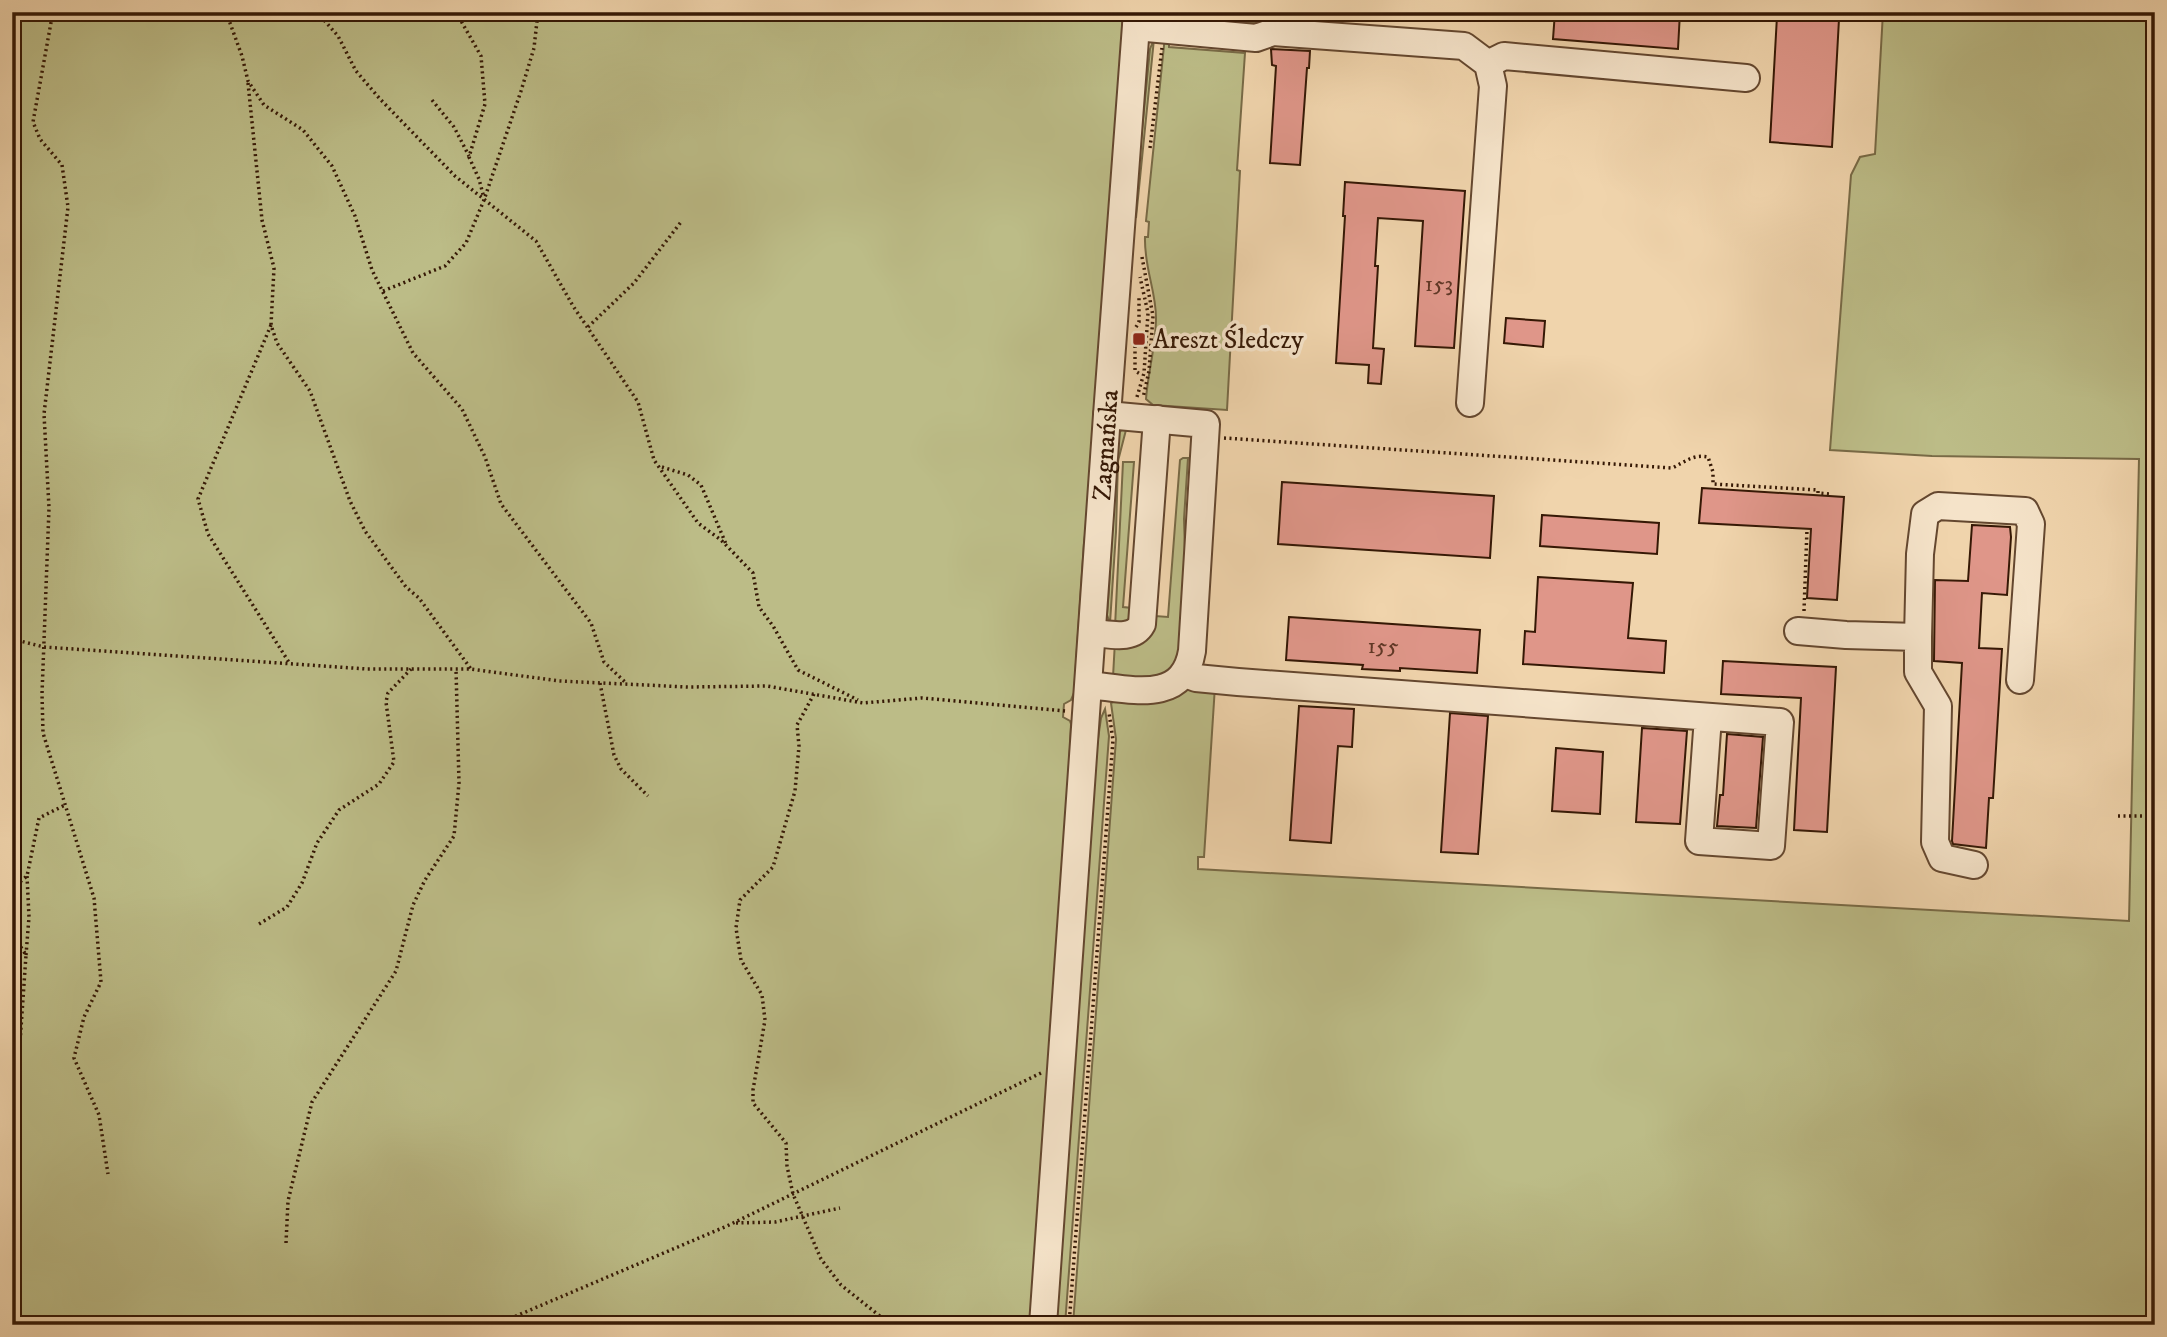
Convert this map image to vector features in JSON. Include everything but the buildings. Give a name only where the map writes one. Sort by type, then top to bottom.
[{"type":"street","points":[[1137,20],[1256,38],[1273,32],[1464,46],[1488,64],[1493,86],[1470,403]]},
{"type":"street","name":"Zagnańska","points":[[1043,1325],[1075,879],[1097,710],[1089,685],[1137,20]]},
{"type":"street","points":[[1488,64],[1504,57],[1746,78]]},
{"type":"street","points":[[1093,633],[1131,635],[1138,631],[1142,624],[1150,412]]},
{"type":"street","points":[[1089,685],[1158,690],[1172,685],[1185,674],[1192,651],[1206,424],[1150,412],[1107,415]]},
{"type":"street","points":[[1974,865],[1942,858],[1935,842],[1938,706],[1918,672],[1918,636],[1920,554],[1925,514],[1938,506],[2025,511],[2031,524],[2020,680]]},
{"type":"street","points":[[1801,626],[1846,635],[1918,636]]},
{"type":"street","points":[[1185,674],[1196,678],[1238,682],[1780,722],[1771,846],[1699,841],[1707,717]]},
{"type":"path","points":[[55,12],[33,122],[40,139],[62,165],[68,207],[44,414],[49,508],[43,733],[94,898],[101,982],[84,1017],[74,1058],[99,1115],[108,1174]]},
{"type":"path","points":[[226,12],[248,81],[262,220],[274,268],[271,325],[198,499],[208,534],[290,664]]},
{"type":"path","points":[[317,12],[338,36],[356,71],[380,99],[455,176],[536,241],[573,306],[638,402],[654,460],[698,523],[726,546],[752,573],[759,607],[798,670],[863,702]]},
{"type":"path","points":[[456,12],[481,56],[485,104],[469,157]]},
{"type":"path","points":[[382,291],[445,266],[466,243],[484,200],[534,48],[538,12]]},
{"type":"path","points":[[1147,155],[1159,47]]},
{"type":"path","points":[[248,81],[264,105],[303,130],[332,166],[355,216],[372,270],[413,353],[462,409],[485,457],[501,504],[591,623],[604,662],[628,684]]},
{"type":"path","points":[[432,100],[454,127],[479,179],[484,200]]},
{"type":"path","points":[[588,327],[634,283],[681,222]]},
{"type":"path","points":[[1139,251],[1143,280],[1153,316],[1146,376],[1150,412]]},
{"type":"path","points":[[1143,280],[1136,282],[1140,310],[1135,371],[1146,376]]},
{"type":"path","points":[[271,325],[277,343],[310,391],[341,479],[365,531],[471,669]]},
{"type":"path","points":[[1136,401],[1146,376]]},
{"type":"path","points":[[1220,445],[1226,437],[1238,440],[1672,468],[1693,456],[1702,456],[1708,457],[1713,472],[1713,484],[1808,492],[1818,490],[1818,493],[1829,496]]},
{"type":"path","points":[[661,467],[688,475],[701,485],[726,546]]},
{"type":"path","points":[[1801,626],[1809,538],[1807,529]]},
{"type":"path","points":[[12,639],[44,647],[367,669],[471,669],[559,681],[688,687],[767,685],[863,702],[922,698],[1097,710],[1113,740],[1069,1325]]},
{"type":"path","points":[[258,924],[287,907],[302,883],[317,843],[339,810],[379,784],[394,762],[386,702],[388,693],[411,669]]},
{"type":"path","points":[[286,1243],[288,1201],[312,1102],[396,971],[413,905],[425,880],[454,836],[459,783],[456,669]]},
{"type":"path","points":[[600,683],[614,755],[621,769],[648,796]]},
{"type":"path","points":[[814,694],[797,725],[799,746],[795,791],[773,867],[740,900],[736,928],[741,960],[762,995],[765,1020],[753,1102],[786,1143],[787,1166],[793,1194],[821,1259],[841,1284],[891,1325]]},
{"type":"path","points":[[12,1159],[29,917],[27,876],[39,818],[65,805]]},
{"type":"path","points":[[2118,816],[2155,816]]},
{"type":"path","points":[[12,890],[27,876]]},
{"type":"path","points":[[12,933],[26,955]]},
{"type":"path","points":[[495,1325],[734,1223],[1062,1063]]},
{"type":"path","points":[[734,1223],[775,1222],[840,1208]]},
{"type":"green space","points":[[12,12],[1124,12],[1095,461],[1084,543],[1074,693],[1071,700],[1064,704],[1063,717],[1071,724],[1070,748],[1035,1325],[12,1325]]},
{"type":"green space","points":[[1167,12],[1260,12],[1259,23],[1166,18]]},
{"type":"green space","points":[[1883,12],[2155,12],[2155,1325],[1073,1325],[1116,739],[1111,703],[1120,699],[1190,685],[1215,686],[1204,857],[1198,857],[1198,869],[2129,921],[2139,459],[1932,456],[1830,450],[1851,175],[1860,157],[1875,154]]},
{"type":"green space","points":[[1165,36],[1169,37],[1169,47],[1245,53],[1227,410],[1153,405],[1146,399],[1156,318],[1145,237],[1148,237],[1149,222],[1146,221]]},
{"type":"green space","points":[[1154,39],[1136,218],[1134,212],[1150,49]]},
{"type":"green space","points":[[1127,426],[1118,461],[1110,623],[1107,615],[1118,433]]},
{"type":"green space","points":[[1188,458],[1184,519],[1186,587],[1181,659],[1162,679],[1113,677],[1115,641],[1155,616],[1168,617],[1180,460]]},
{"type":"green space","points":[[1123,462],[1134,462],[1123,607],[1132,608],[1135,621],[1115,627]]},
{"type":"green space","points":[[1105,709],[1109,736],[1065,1325],[1051,1325],[1090,795],[1101,718]]},
{"type":"place","name":"Areszt Śledczy","points":[[1139,339]]}]
